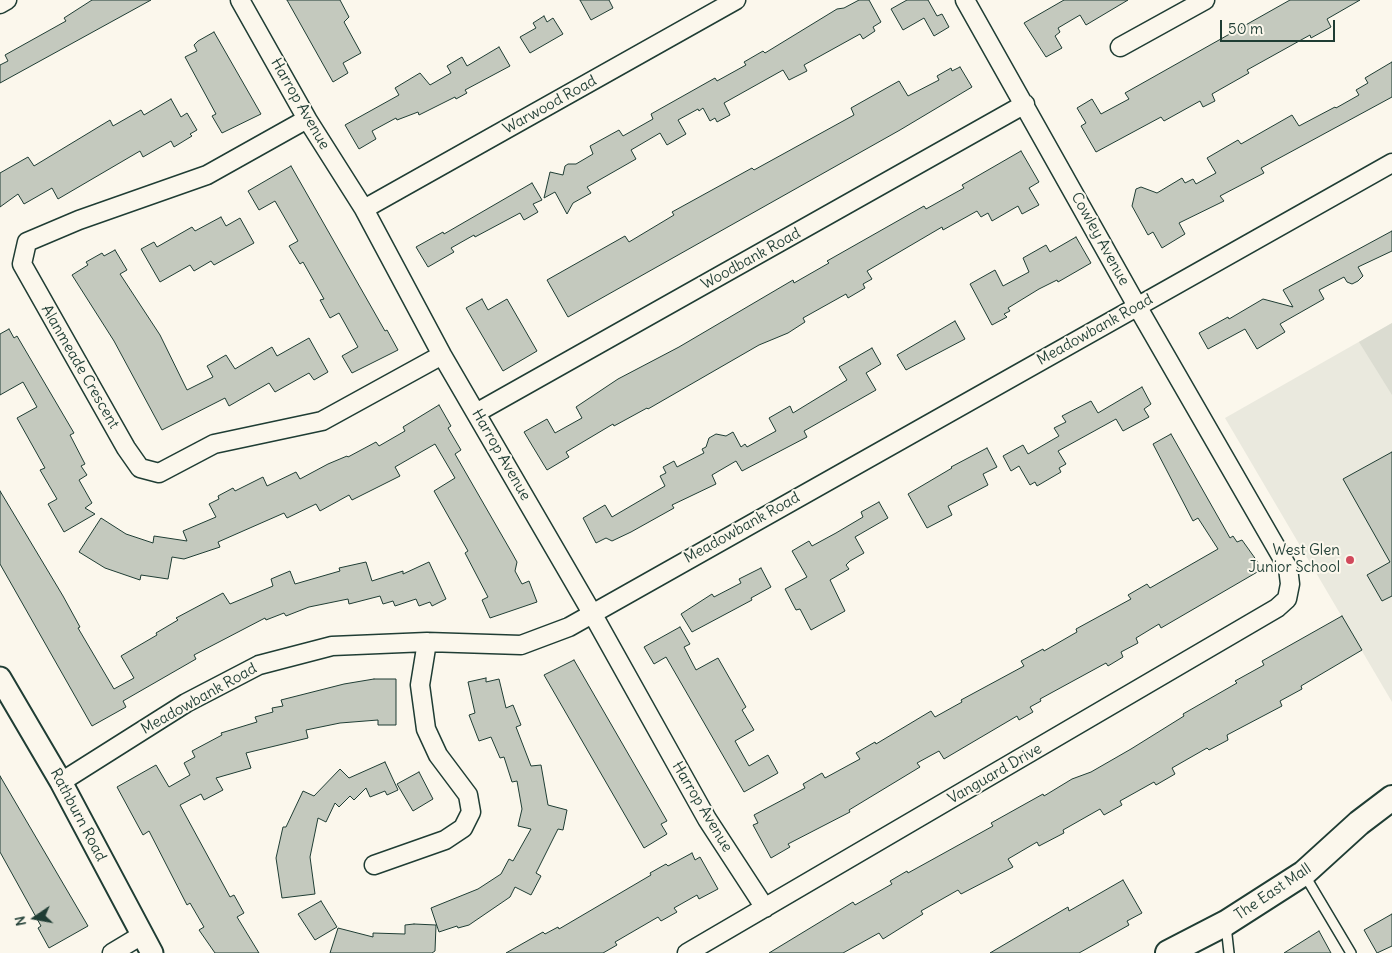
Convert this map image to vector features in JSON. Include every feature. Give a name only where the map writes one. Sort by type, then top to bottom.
[{"type":"main road","name":"The East Mall","points":[[1168,953],[1226,923],[1304,873],[1359,823],[1392,798]]},
{"type":"street","points":[[0,4],[7,0]]},
{"type":"street","name":"Harrop Avenue","points":[[240,0],[307,119],[364,209],[442,354],[592,613],[707,820],[765,908]]},
{"type":"street","name":"Warwood Road","points":[[364,209],[736,0]]},
{"type":"street","name":"Cowley Avenue","points":[[965,0],[1137,306],[1288,568],[1290,584]]},
{"type":"street","points":[[1120,47],[1205,0]]},
{"type":"street","name":"Woodbank Road","points":[[476,413],[1025,104]]},
{"type":"street","name":"Alanmeade Crescent","points":[[307,119],[207,175],[79,220],[27,242],[22,264],[126,448],[140,468],[159,473],[214,444],[322,421],[442,354]]},
{"type":"street","name":"Meadowbank Road","points":[[61,782],[186,703],[259,665],[332,646],[427,642],[521,645],[569,627],[1392,163]]},
{"type":"street","name":"Vanguard Drive","points":[[687,953],[1277,608],[1287,599],[1290,584]]},
{"type":"street","points":[[374,865],[445,840],[464,828],[471,812],[468,795],[438,755],[426,728],[420,685],[427,642]]},
{"type":"street","name":"Rathburn Road","points":[[0,678],[61,782],[147,944]]},
{"type":"street","points":[[112,953],[147,944]]},
{"type":"lane","points":[[1304,873],[1351,953]]},
{"type":"lane","points":[[1226,923],[1229,953]]},
{"type":"shaded area","name":"West Glen Junior School","points":[[1392,323],[1392,702],[1225,418]]},
{"type":"shaded area","points":[[1392,323],[1392,395],[1359,342]]},
{"type":"building","points":[[92,0],[151,0],[0,83],[0,65],[8,61],[5,55],[66,21],[64,18]]},
{"type":"building","points":[[287,0],[340,0],[349,17],[344,22],[361,53],[343,63],[348,73],[333,82]]},
{"type":"building","points":[[580,0],[609,0],[613,8],[591,20]]},
{"type":"building","points":[[859,0],[869,0],[881,22],[873,27],[875,31],[863,39],[860,34],[804,65],[807,71],[789,80],[783,70],[724,103],[730,115],[717,122],[715,118],[710,121],[703,108],[678,120],[686,134],[667,145],[660,133],[631,150],[636,159],[587,187],[591,193],[573,203],[567,214],[555,192],[544,198],[550,172],[563,175],[565,166],[576,164],[593,154],[590,146],[619,130],[623,136],[653,119],[651,114],[715,78],[717,81],[746,65],[744,62],[763,51],[765,53],[837,9],[844,8]]},
{"type":"building","points":[[907,0],[928,0],[937,16],[942,14],[949,27],[934,36],[924,18],[903,30],[891,9]]},
{"type":"building","points":[[1064,0],[1128,0],[1086,25],[1080,15],[1058,28],[1060,32],[1055,36],[1062,48],[1046,57],[1024,23]]},
{"type":"building","points":[[1290,0],[1360,0],[1327,19],[1331,27],[1311,38],[1310,35],[1247,70],[1249,73],[1212,94],[1215,101],[1203,107],[1200,101],[1164,121],[1161,117],[1096,152],[1081,126],[1086,123],[1077,108],[1092,99],[1101,114],[1129,99],[1125,93]]},
{"type":"building","points":[[544,16],[547,22],[553,18],[563,34],[530,53],[520,37],[536,28],[533,23]]},
{"type":"building","points":[[214,32],[261,114],[222,133],[212,116],[216,114],[185,57],[197,51],[194,45],[198,41]]},
{"type":"building","points":[[499,47],[510,66],[465,90],[467,93],[456,99],[455,97],[419,115],[418,112],[397,120],[396,118],[372,131],[376,139],[359,149],[345,125],[399,95],[395,88],[420,73],[430,85],[451,73],[447,66],[462,57],[467,66]]},
{"type":"building","points":[[1392,62],[1392,97],[1261,168],[1264,173],[1220,196],[1224,201],[1179,223],[1185,234],[1162,248],[1153,232],[1148,235],[1132,206],[1136,189],[1141,187],[1157,193],[1182,178],[1185,183],[1193,179],[1196,184],[1216,173],[1207,158],[1238,140],[1241,144],[1292,115],[1299,126],[1336,108],[1359,95],[1356,90],[1368,83],[1365,78]]},
{"type":"building","points":[[960,67],[972,87],[900,130],[568,317],[547,280],[625,236],[629,242],[674,215],[672,212],[752,168],[754,170],[854,115],[851,108],[899,81],[908,96],[939,80],[937,76],[951,68],[952,71]]},
{"type":"building","points":[[171,99],[181,117],[187,113],[197,130],[190,134],[192,136],[174,147],[171,141],[143,157],[140,151],[58,199],[52,188],[24,204],[18,194],[0,207],[0,173],[28,157],[34,166],[110,120],[113,126],[141,110],[144,115]]},
{"type":"building","points":[[1021,151],[1039,182],[1029,188],[1039,205],[1022,214],[1018,206],[992,221],[988,213],[981,217],[977,211],[943,230],[942,227],[867,271],[872,279],[863,284],[865,288],[848,298],[846,294],[803,318],[805,322],[788,333],[759,345],[648,409],[614,426],[613,424],[566,452],[569,457],[547,470],[524,432],[547,419],[555,433],[582,418],[576,407],[618,379],[679,347],[793,280],[794,283],[829,263],[827,261],[924,206],[926,209],[964,188],[962,185]]},
{"type":"building","points":[[291,166],[385,331],[387,330],[398,350],[352,373],[342,356],[358,347],[339,313],[330,318],[320,300],[324,299],[303,262],[300,264],[289,246],[298,241],[275,201],[259,210],[248,191]]},
{"type":"building","points":[[532,183],[542,200],[533,204],[538,212],[524,220],[520,213],[475,237],[474,235],[451,248],[454,252],[428,267],[416,247],[443,232],[444,234]]},
{"type":"building","points":[[221,217],[226,226],[240,218],[254,243],[214,265],[211,261],[194,271],[190,265],[160,282],[141,249],[154,242],[157,247],[192,227],[195,231]]},
{"type":"building","points":[[1392,231],[1392,251],[1358,267],[1363,276],[1358,281],[1352,284],[1347,282],[1344,277],[1319,290],[1324,299],[1280,324],[1285,332],[1257,349],[1245,329],[1208,349],[1199,333],[1228,317],[1229,319],[1263,299],[1293,307],[1283,290]]},
{"type":"building","points":[[1076,237],[1091,263],[1058,282],[1057,280],[1039,289],[1008,308],[1010,311],[1004,314],[1007,317],[992,325],[970,284],[995,270],[1003,286],[1029,272],[1023,258],[1046,245],[1050,252]]},
{"type":"building","points":[[115,250],[127,270],[120,274],[160,335],[187,390],[213,377],[207,366],[226,355],[235,369],[272,347],[277,356],[309,338],[328,372],[314,380],[309,373],[275,392],[269,383],[229,406],[225,398],[162,430],[114,341],[72,275],[88,265],[86,262],[102,253],[104,256]]},
{"type":"building","points":[[482,299],[488,310],[507,299],[537,351],[503,371],[466,308]]},
{"type":"building","points":[[955,321],[965,339],[906,370],[897,355]]},
{"type":"building","points":[[9,329],[14,338],[17,336],[74,433],[70,435],[85,464],[81,466],[87,475],[79,480],[92,503],[85,508],[95,514],[64,532],[48,504],[57,499],[40,470],[45,468],[17,418],[37,407],[23,382],[0,395],[0,334]]},
{"type":"building","points":[[872,348],[881,364],[866,373],[876,390],[804,431],[807,437],[742,471],[736,461],[712,475],[716,484],[672,505],[674,508],[631,532],[612,541],[606,538],[596,543],[583,518],[605,505],[612,517],[665,486],[660,476],[666,473],[663,467],[674,461],[677,467],[704,453],[702,449],[706,447],[709,438],[716,434],[726,436],[733,432],[741,447],[745,444],[747,447],[776,431],[769,418],[790,406],[793,413],[847,380],[839,367]]},
{"type":"building","points":[[1142,387],[1151,404],[1144,409],[1149,417],[1123,431],[1116,419],[1058,451],[1066,464],[1059,468],[1061,472],[1037,486],[1035,482],[1030,485],[1019,466],[1011,471],[1003,456],[1023,445],[1028,454],[1059,436],[1054,428],[1066,422],[1062,416],[1091,401],[1098,413]]},
{"type":"building","points":[[439,405],[451,426],[448,428],[461,450],[455,454],[517,562],[515,571],[522,584],[529,581],[537,602],[490,618],[482,600],[488,597],[465,553],[468,551],[434,491],[455,478],[435,444],[395,467],[400,476],[352,500],[349,495],[320,511],[316,504],[287,518],[284,513],[218,542],[220,547],[184,559],[172,557],[168,579],[141,575],[140,580],[105,568],[79,552],[101,518],[126,534],[153,543],[154,536],[187,541],[183,531],[216,517],[209,504],[219,499],[218,496],[233,488],[235,491],[263,477],[267,486],[296,472],[300,479],[376,442],[379,446],[405,431],[403,427]]},
{"type":"building","points":[[1171,434],[1230,538],[1233,536],[1237,542],[1242,540],[1262,568],[1161,628],[1159,624],[1136,638],[1138,643],[1121,652],[1123,657],[1108,666],[1106,663],[1040,699],[1041,701],[1030,707],[1033,712],[1019,720],[1017,716],[944,759],[939,751],[917,763],[920,767],[849,810],[850,812],[788,844],[790,847],[771,858],[753,825],[758,823],[754,815],[805,788],[803,784],[822,773],[825,778],[860,759],[856,753],[875,742],[876,744],[931,711],[935,717],[962,702],[961,700],[1024,666],[1021,661],[1043,649],[1044,651],[1077,632],[1076,629],[1131,599],[1128,595],[1147,584],[1150,588],[1218,549],[1198,518],[1193,521],[1153,444]]},
{"type":"building","points":[[987,448],[997,467],[983,474],[988,485],[948,506],[952,515],[927,528],[908,494],[951,467]]},
{"type":"building","points":[[1392,452],[1392,596],[1382,601],[1367,575],[1390,562],[1343,479]]},
{"type":"building","points":[[0,491],[63,596],[80,627],[78,628],[114,689],[134,678],[121,656],[157,635],[156,633],[178,620],[176,618],[223,593],[230,604],[273,586],[271,579],[290,571],[295,584],[340,571],[339,568],[366,562],[372,581],[403,571],[403,574],[429,562],[446,599],[432,606],[430,602],[419,606],[416,599],[395,606],[393,601],[383,604],[380,596],[349,604],[348,599],[309,607],[286,616],[284,613],[266,620],[265,618],[194,655],[196,659],[123,701],[126,707],[92,726],[0,564]]},
{"type":"building","points":[[879,502],[888,518],[855,537],[864,553],[846,565],[849,569],[830,580],[845,611],[811,630],[800,609],[796,610],[785,589],[807,577],[792,551],[809,541],[812,546],[836,533],[863,517],[861,512]]},
{"type":"building","points":[[761,568],[771,587],[751,598],[752,600],[692,632],[681,614],[712,594],[714,597],[741,583],[739,579]]},
{"type":"building","points":[[1342,616],[1362,650],[1301,686],[1302,689],[1280,701],[1282,706],[1227,735],[1228,740],[1209,750],[1207,748],[1172,768],[1175,774],[1156,785],[1154,782],[1120,801],[1122,805],[1104,815],[1100,809],[1063,830],[1064,833],[1039,846],[1037,842],[1008,859],[1013,867],[961,894],[958,890],[921,911],[923,914],[883,939],[879,933],[843,953],[769,953],[853,902],[855,905],[892,884],[890,881],[907,871],[908,873],[993,826],[991,823],[1043,794],[1044,796],[1072,779],[1091,772],[1131,749],[1184,716],[1183,714],[1237,683],[1235,681],[1264,665],[1262,661]]},
{"type":"building","points":[[680,627],[690,644],[684,647],[696,670],[718,658],[746,707],[742,710],[754,730],[735,741],[749,766],[768,755],[778,773],[744,792],[666,657],[654,664],[644,647]]},
{"type":"building","points":[[574,660],[667,821],[661,824],[667,834],[644,848],[544,675]]},
{"type":"building","points":[[486,678],[486,682],[499,679],[506,708],[513,705],[521,725],[516,727],[531,766],[541,765],[548,805],[567,810],[563,830],[558,829],[536,873],[541,876],[531,895],[515,887],[510,897],[469,925],[458,928],[457,926],[439,932],[431,908],[478,889],[501,874],[509,859],[513,861],[531,829],[518,826],[522,809],[517,781],[512,782],[504,757],[500,758],[491,737],[479,741],[469,715],[475,713],[468,682]]},
{"type":"building","points":[[374,679],[396,679],[396,725],[378,725],[378,720],[340,723],[306,730],[308,738],[246,753],[251,768],[216,778],[223,790],[204,800],[201,794],[180,805],[230,897],[234,895],[244,913],[237,917],[259,953],[215,953],[199,930],[204,927],[190,903],[187,905],[149,831],[143,835],[117,787],[156,765],[169,787],[190,775],[184,763],[195,757],[192,751],[222,735],[221,733],[257,722],[255,717],[273,712],[272,708],[283,706],[281,700],[344,684]]},
{"type":"building","points":[[385,762],[398,790],[387,795],[385,791],[370,797],[366,788],[354,800],[350,796],[339,807],[335,803],[326,822],[318,818],[310,857],[315,894],[282,898],[276,858],[283,827],[286,827],[303,791],[314,796],[340,769],[349,778]]},
{"type":"building","points":[[419,772],[433,799],[413,811],[397,784]]},
{"type":"building","points":[[0,776],[88,926],[49,948],[38,928],[41,926],[0,852]]},
{"type":"building","points":[[692,853],[695,860],[700,857],[718,889],[699,899],[697,895],[674,908],[677,912],[661,921],[658,917],[615,942],[617,945],[603,953],[506,953],[543,932],[545,934],[558,927],[559,929],[651,875],[650,873]]},
{"type":"building","points":[[1123,880],[1142,913],[1127,921],[1129,925],[1079,953],[990,953],[1068,907],[1069,911]]},
{"type":"building","points":[[321,901],[337,927],[315,940],[298,914]]},
{"type":"building","points":[[1392,914],[1392,946],[1377,953],[1364,930]]},
{"type":"building","points":[[405,925],[436,925],[435,951],[432,953],[330,953],[338,928],[373,937],[373,933],[405,934]]},
{"type":"building","points":[[1319,931],[1331,953],[1284,953]]},
{"type":"place","name":"West Glen Junior School","points":[[1350,560]]}]
